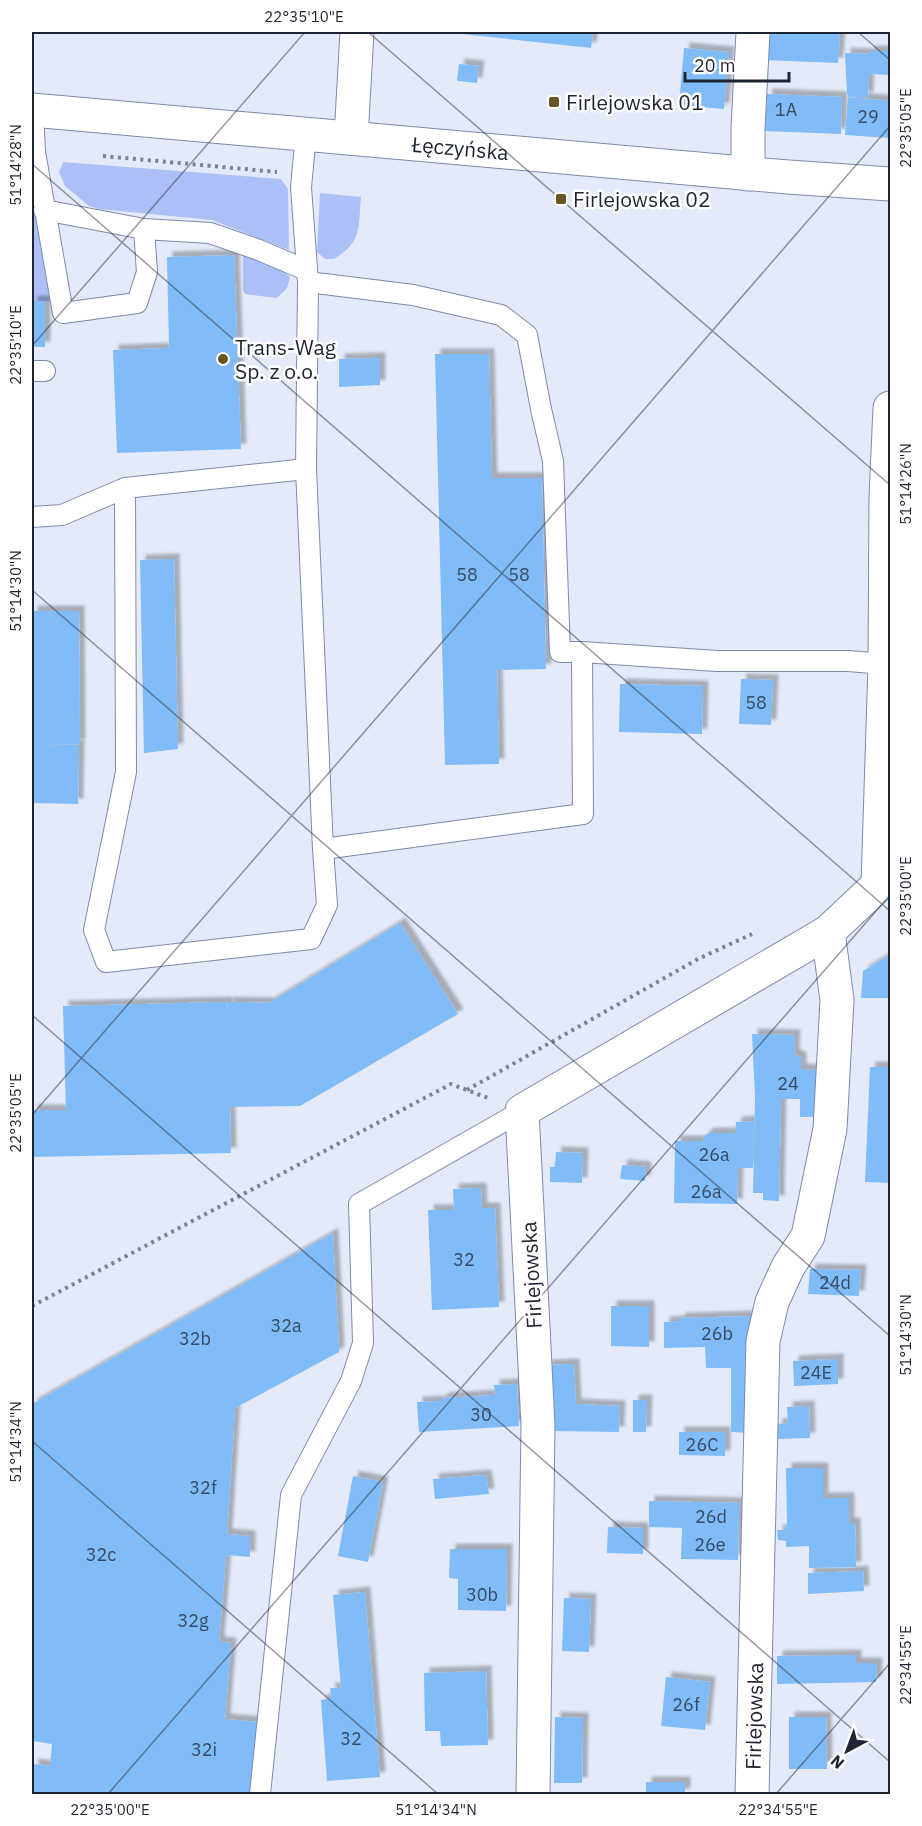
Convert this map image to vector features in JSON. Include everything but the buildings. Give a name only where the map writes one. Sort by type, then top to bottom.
[{"type":"street","points":[[351,138],[357,32]]},
{"type":"street","points":[[748,174],[753,32]]},
{"type":"street","name":"Łęczyńska","points":[[32,110],[748,174],[891,184]]},
{"type":"street","points":[[522,1111],[828,932],[884,880],[886,497],[891,408]]},
{"type":"street","name":"Firlejowska","points":[[752,1794],[763,1341],[772,1302],[788,1267],[808,1236],[830,1129],[837,1000],[828,932]]},
{"type":"street","name":"Firlejowska","points":[[522,1111],[538,1425],[533,1794]]},
{"type":"lane","points":[[32,110],[34,152],[63,313],[137,303],[147,272],[144,229]]},
{"type":"lane","points":[[125,488],[126,772],[94,930],[106,962],[311,939],[327,904],[306,469],[307,276],[301,174],[306,134]]},
{"type":"lane","points":[[44,210],[144,229],[210,232],[258,250],[307,276],[413,295],[501,315],[527,335],[553,461],[560,652],[717,661],[848,661],[885,664]]},
{"type":"lane","points":[[32,516],[62,515],[125,488],[306,469]]},
{"type":"lane","points":[[323,849],[583,814],[582,652]]},
{"type":"lane","points":[[260,1794],[291,1495],[351,1381],[363,1343],[359,1204],[522,1111]]},
{"type":"path","points":[[103,156],[301,174]]},
{"type":"path","points":[[467,1090],[698,959],[760,930]]},
{"type":"path","points":[[32,1306],[451,1084],[522,1111]]},
{"type":"shaded area","points":[[63,162],[281,179],[288,189],[289,250],[212,220],[99,209],[89,206],[65,186],[59,172]]},
{"type":"shaded area","points":[[320,193],[361,197],[359,225],[354,240],[334,259],[325,259],[317,252]]},
{"type":"shaded area","points":[[32,196],[50,301],[32,301]]},
{"type":"shaded area","points":[[243,254],[282,270],[290,277],[287,288],[277,298],[245,294]]},
{"type":"place","name":"Firlejowska 01","points":[[554,102]]},
{"type":"place","name":"Firlejowska 02","points":[[561,199]]},
{"type":"place","name":"Trans-Wag Sp. z o.o.","points":[[223,359]]}]
